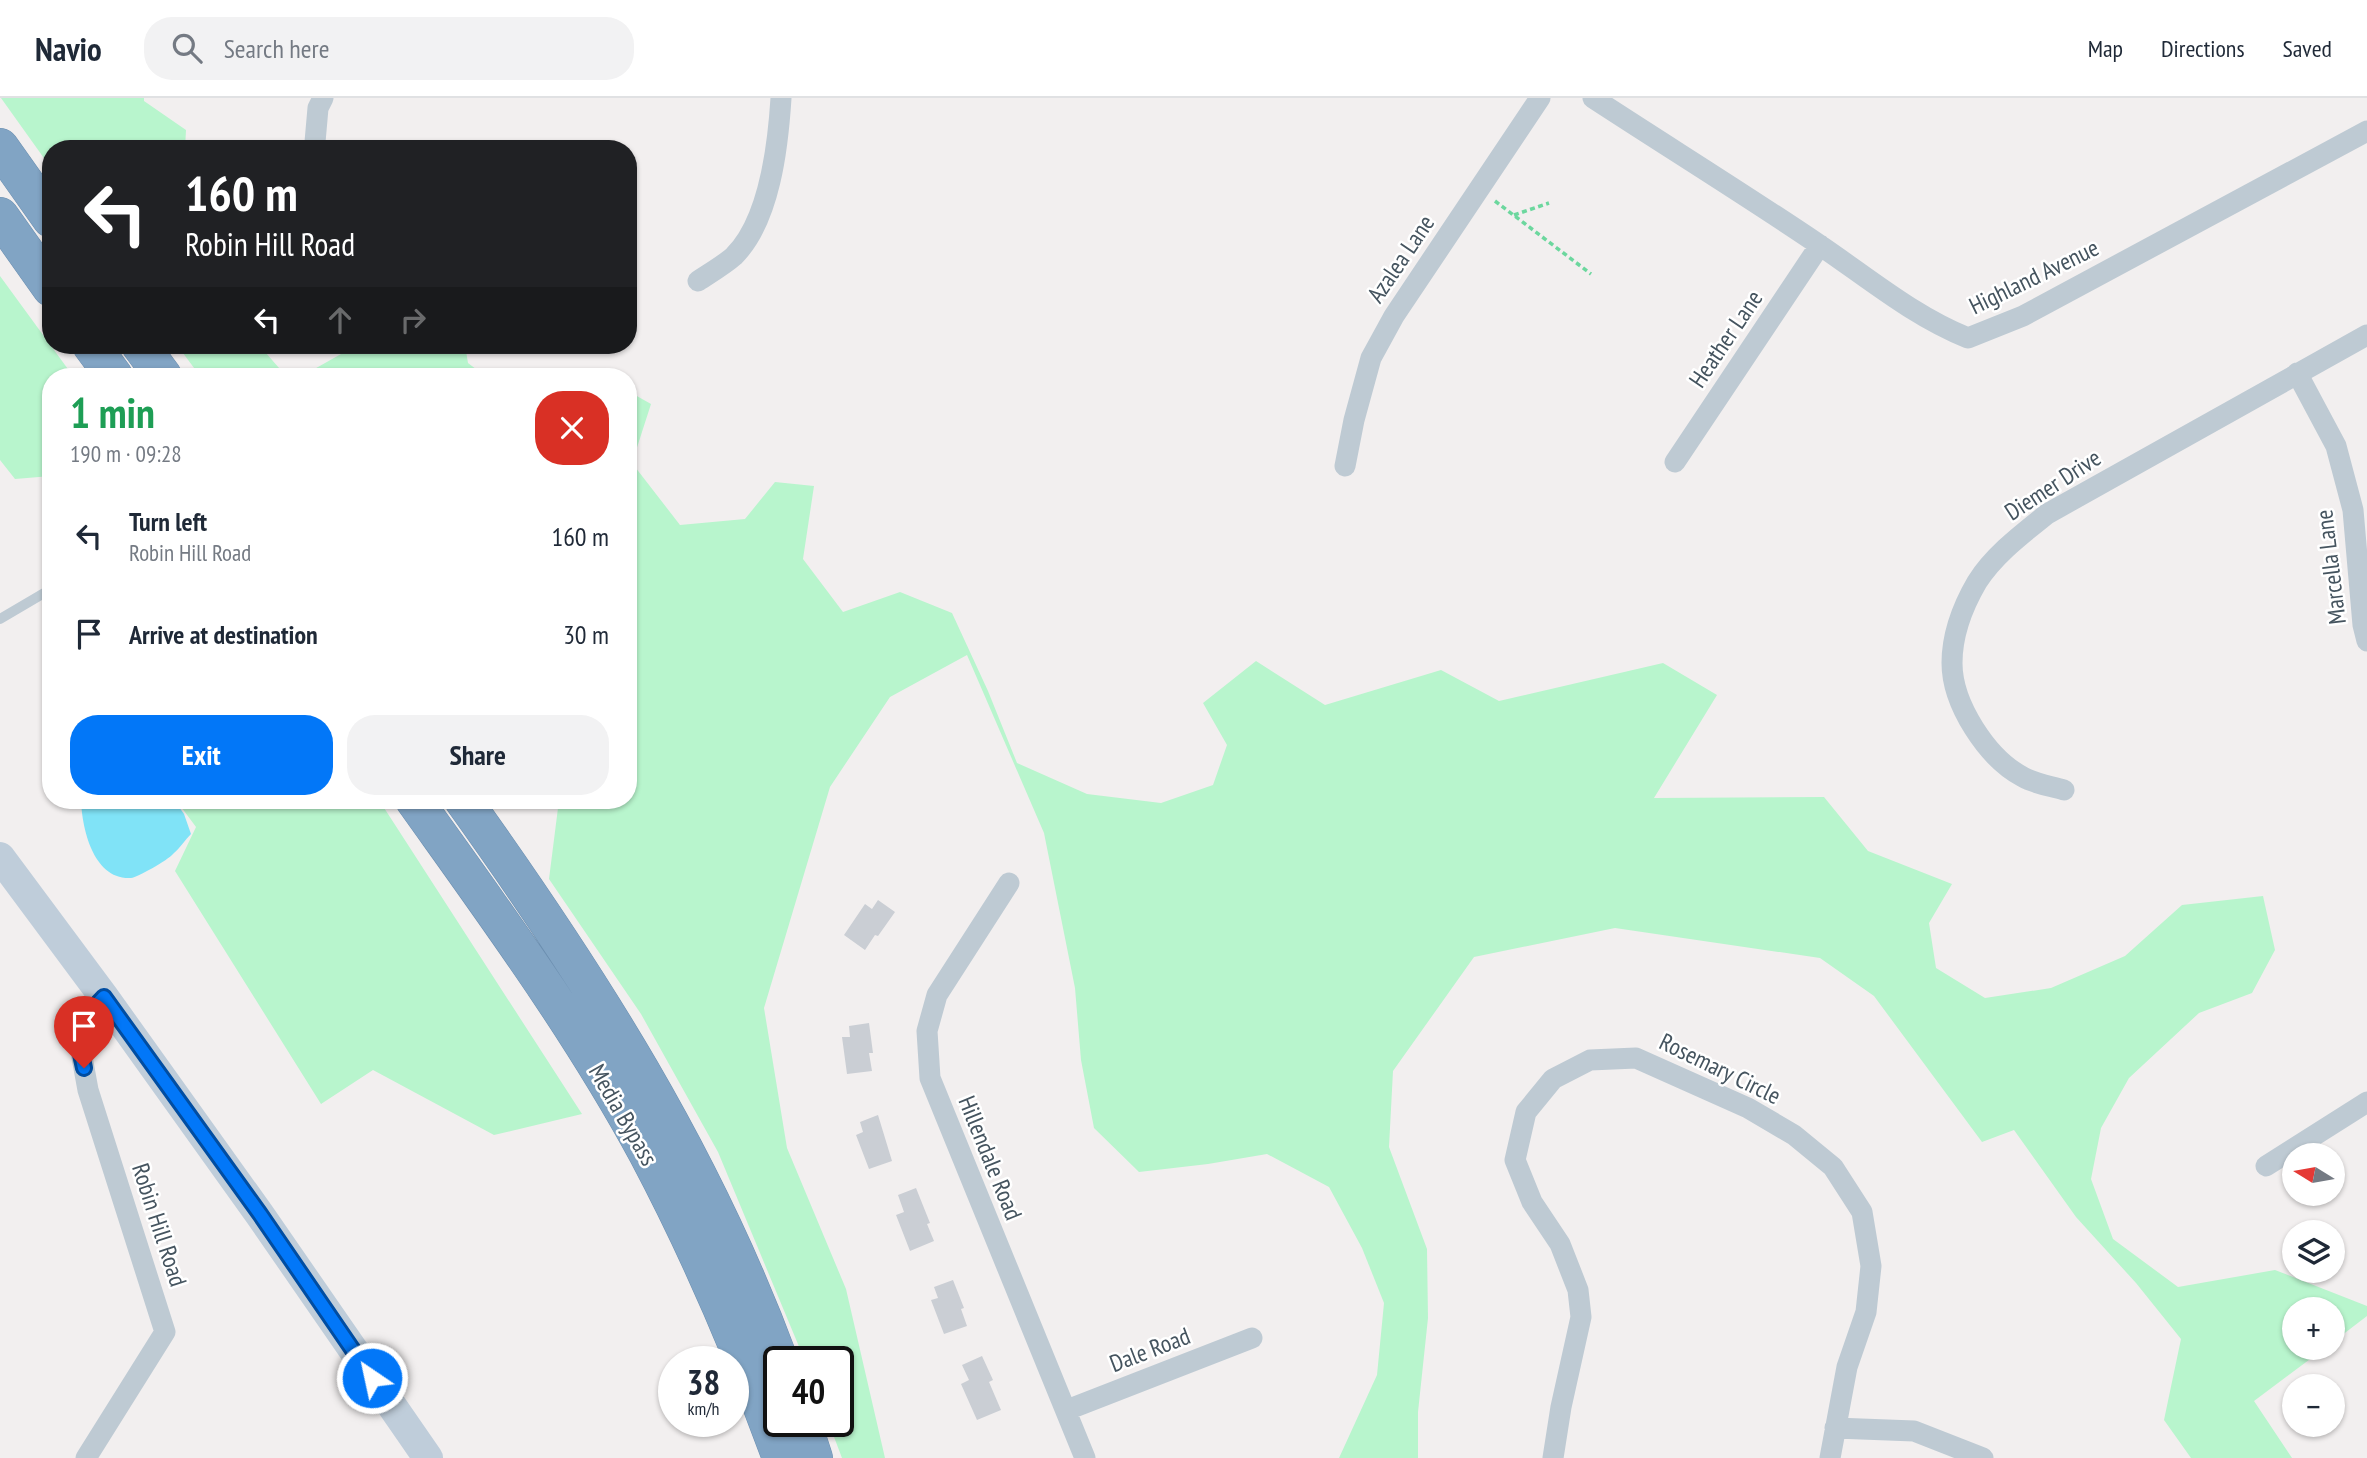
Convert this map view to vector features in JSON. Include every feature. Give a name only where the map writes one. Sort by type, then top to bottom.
[{"type":"highway","points":[[0,147],[42,206]]},
{"type":"highway","points":[[0,216],[42,275]]},
{"type":"highway","name":"Media Bypass","points":[[420,809],[532,966],[572,1027],[647,1153],[722,1309],[781,1458]]},
{"type":"highway","name":"Media Bypass","points":[[469,809],[564,944],[642,1071],[712,1205],[744,1272],[774,1346]]},
{"type":"highway","points":[[807,1437],[814,1458]]},
{"type":"street","points":[[315,140],[318,107],[323,98]]},
{"type":"street","points":[[698,281],[734,255],[754,226],[771,179],[781,98]]},
{"type":"street","name":"Azalea Lane","points":[[1345,466],[1371,358],[1394,316],[1540,98]]},
{"type":"street","name":"Highland Avenue","points":[[1593,98],[1820,245],[1896,299],[1946,329],[1968,338],[2023,316],[2367,131]]},
{"type":"street","name":"Heather Lane","points":[[1675,462],[1820,245]]},
{"type":"street","name":"Diemer Drive","points":[[2064,790],[2025,778],[2001,762],[1978,736],[1961,702],[1952,664],[1957,624],[1978,580],[2010,544],[2047,514],[2367,335]]},
{"type":"street","name":"Marcella Lane","points":[[2297,373],[2336,446],[2353,510],[2363,625],[2367,641]]},
{"type":"street","points":[[0,857],[260,1214],[428,1458]]},
{"type":"street","name":"Hillendale Road","points":[[1009,883],[937,995],[927,1031],[930,1078],[1085,1458]]},
{"type":"street","name":"Robin Hill Road","points":[[86,1458],[165,1332],[88,1090],[79,1045],[85,1017],[104,997]]},
{"type":"street","name":"Rosemary Circle","points":[[1553,1458],[1581,1317],[1578,1290],[1560,1244],[1532,1202],[1515,1160],[1526,1112],[1553,1079],[1590,1060],[1636,1058],[1748,1108],[1794,1135],[1833,1167],[1863,1212],[1871,1266],[1866,1312],[1847,1367],[1830,1458]]},
{"type":"street","points":[[2266,1166],[2367,1102]]},
{"type":"street","name":"Dale Road","points":[[1067,1410],[1252,1338]]},
{"type":"street","points":[[1835,1428],[1914,1431],[1983,1458]]},
{"type":"lane","points":[[0,620],[42,594]]},
{"type":"path","points":[[1479,188],[1591,274]]},
{"type":"path","points":[[1514,215],[1549,203]]},
{"type":"green space","points":[[1,98],[144,98],[144,101],[186,130],[185,140],[42,140],[42,155]]},
{"type":"green space","points":[[0,276],[42,334],[42,354],[57,354],[67,368],[42,368],[42,477],[15,479],[0,460]]},
{"type":"green space","points":[[184,354],[267,354],[279,368],[194,368]]},
{"type":"green space","points":[[341,354],[466,354],[468,363],[475,368],[316,368]]},
{"type":"green space","points":[[637,396],[651,404],[637,447]]},
{"type":"green space","points":[[637,469],[680,525],[745,519],[775,482],[814,486],[803,559],[843,612],[900,592],[952,613],[1017,763],[1087,794],[1161,803],[1213,785],[1227,745],[1203,703],[1256,661],[1325,705],[1441,670],[1499,701],[1663,663],[1717,695],[1654,798],[1824,797],[1868,851],[1952,884],[1929,923],[1936,968],[1985,998],[2051,988],[2125,956],[2182,905],[2263,896],[2275,950],[2252,993],[2199,1013],[2129,1078],[2101,1128],[2091,1179],[2113,1239],[2178,1287],[2275,1270],[2282,1273],[2282,1283],[2308,1283],[2344,1297],[2282,1297],[2282,1360],[2309,1360],[2290,1374],[2282,1374],[2282,1380],[2254,1401],[2292,1458],[2191,1458],[2164,1420],[2181,1339],[2136,1283],[2076,1217],[2014,1130],[1982,1142],[1874,996],[1820,958],[1615,928],[1474,957],[1393,1071],[1389,1147],[1427,1249],[1428,1318],[1418,1412],[1418,1458],[1339,1458],[1377,1375],[1384,1303],[1362,1248],[1329,1187],[1267,1154],[1139,1172],[1094,1128],[1081,1060],[1075,988],[1044,833],[967,655],[890,697],[830,787],[764,1008],[787,1148],[846,1289],[885,1458],[842,1458],[834,1437],[854,1437],[854,1346],[799,1346],[718,1152],[641,1014],[549,879],[558,809],[637,809]]},
{"type":"green space","points":[[183,809],[385,809],[582,1114],[494,1135],[373,1070],[321,1104],[175,871],[196,827]]},
{"type":"green space","points":[[2345,1297],[2367,1306],[2367,1316],[2345,1333]]},
{"type":"water","points":[[82,809],[180,809],[191,834],[170,857],[131,878],[107,871],[99,862],[87,838]]},
{"type":"building","points":[[878,900],[895,912],[865,950],[844,935],[865,904],[872,909]]},
{"type":"building","points":[[869,1023],[873,1053],[869,1053],[872,1071],[847,1074],[842,1037],[850,1037],[849,1026]]},
{"type":"building","points":[[878,1115],[892,1161],[869,1169],[856,1135],[863,1132],[860,1122]]},
{"type":"building","points":[[916,1188],[934,1241],[910,1251],[896,1215],[904,1212],[898,1195]]},
{"type":"building","points":[[953,1280],[964,1308],[961,1309],[967,1326],[944,1334],[931,1300],[938,1298],[934,1287]]},
{"type":"building","points":[[982,1356],[993,1380],[989,1382],[1001,1410],[977,1420],[961,1384],[969,1380],[962,1365]]},
{"type":"route","points":[[84,1068],[79,1045],[85,1017],[104,997],[260,1214],[372,1378]]}]
